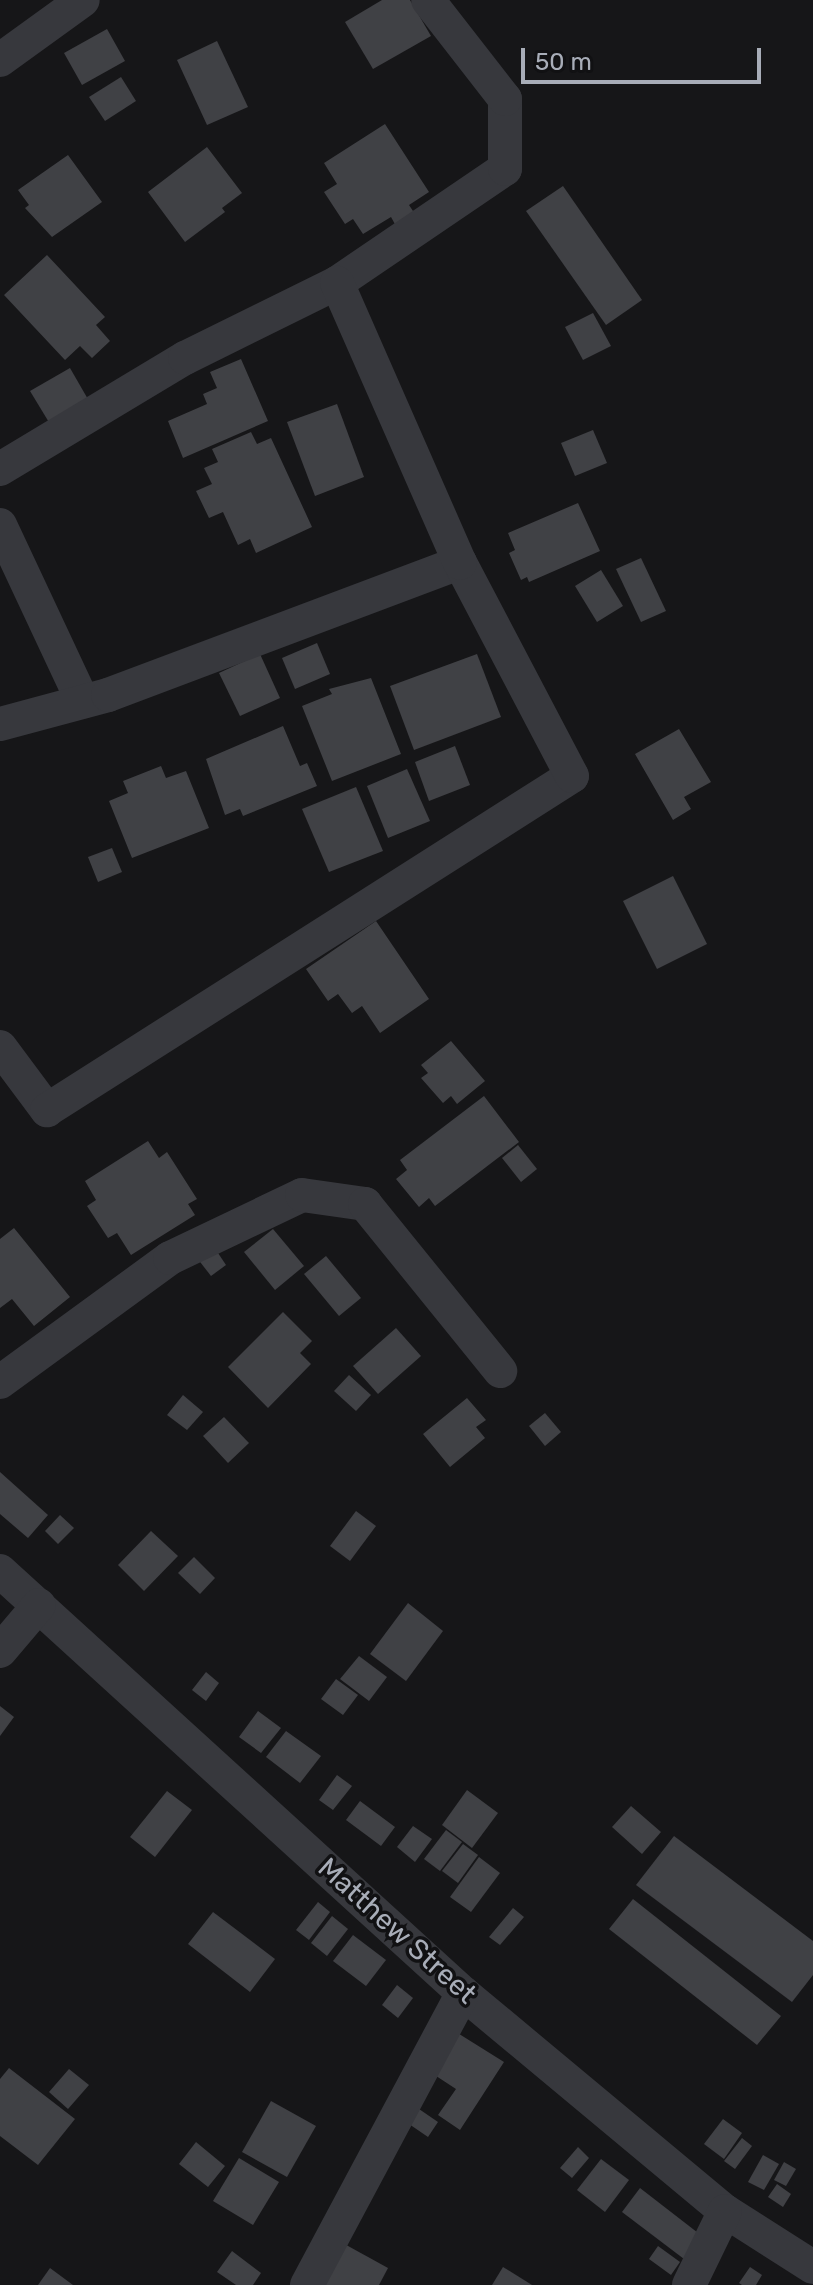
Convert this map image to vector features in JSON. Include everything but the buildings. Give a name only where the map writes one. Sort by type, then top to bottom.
[{"type":"street","points":[[0,60],[83,0]]},
{"type":"street","points":[[0,469],[185,358],[337,283],[505,169],[505,99],[428,0]]},
{"type":"street","points":[[0,1047],[47,1110],[572,776],[460,563],[337,283]]},
{"type":"street","points":[[0,525],[83,702]]},
{"type":"street","points":[[0,724],[83,702],[460,563]]},
{"type":"street","points":[[0,1382],[170,1258],[302,1195],[365,1204],[500,1371]]},
{"type":"street","name":"Matthew Street","points":[[0,1571],[463,1993],[725,2211],[813,2267]]},
{"type":"street","points":[[0,1651],[39,1605]]},
{"type":"street","points":[[307,2285],[463,1993]]},
{"type":"street","points":[[689,2285],[725,2211]]}]
